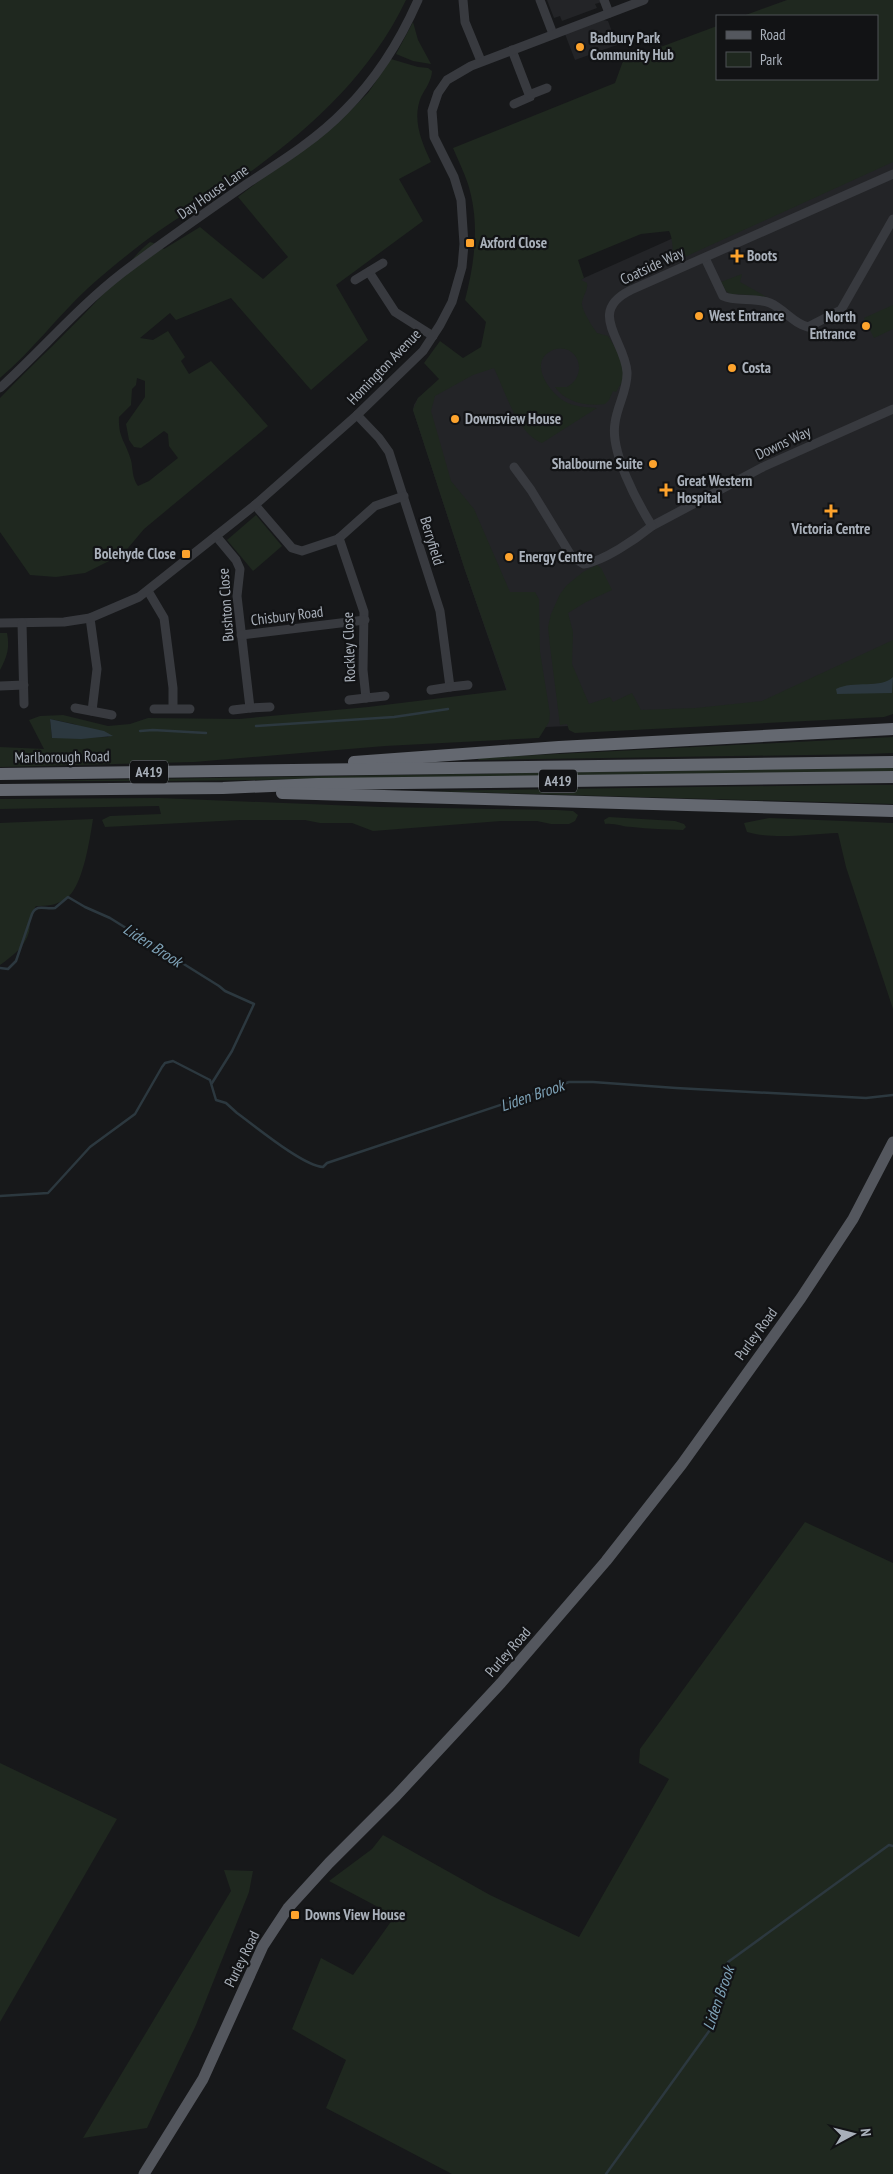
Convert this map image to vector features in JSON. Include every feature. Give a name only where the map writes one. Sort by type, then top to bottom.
[{"type":"highway","name":"A419","points":[[244,771],[532,749],[893,729]]},
{"type":"highway","name":"A419","points":[[244,771],[893,762]]},
{"type":"highway","name":"Marlborough Road","points":[[0,774],[244,771]]},
{"type":"highway","name":"A419","points":[[0,790],[893,777]]},
{"type":"highway","name":"A419","points":[[223,788],[270,793],[893,811]]},
{"type":"main road","name":"Purley Road","points":[[144,2174],[202,2080],[263,1946],[288,1908],[489,1696],[606,1561],[682,1464],[818,1273],[853,1219],[893,1142]]},
{"type":"street","name":"Day House Lane","points":[[0,388],[79,310],[121,274],[292,153],[332,122],[357,97],[381,68],[406,28],[418,0]]},
{"type":"street","points":[[463,0],[465,22],[481,62]]},
{"type":"street","points":[[540,0],[553,34]]},
{"type":"street","points":[[604,0],[609,13]]},
{"type":"street","name":"Homington Avenue","points":[[0,623],[90,618],[131,601],[148,591],[255,506],[410,364],[433,336],[447,313],[456,291],[463,262],[464,238],[458,190],[434,137],[432,111],[438,92],[447,80],[456,73],[644,0]]},
{"type":"street","points":[[512,50],[529,95]]},
{"type":"street","points":[[514,104],[530,97],[529,95],[547,88]]},
{"type":"street","name":"Coatside Way","points":[[652,526],[634,491],[615,444],[615,423],[626,384],[627,370],[610,327],[613,304],[623,294],[893,174]]},
{"type":"street","points":[[704,258],[723,296],[730,299],[753,299],[769,303],[783,310],[799,324],[808,327],[841,310],[893,219]]},
{"type":"street","points":[[355,280],[383,263]]},
{"type":"street","points":[[369,272],[395,312],[433,336]]},
{"type":"street","name":"Downs Way","points":[[514,467],[531,490],[568,552],[580,563],[587,564],[639,536],[652,526],[763,467],[893,409]]},
{"type":"street","name":"Berryfield","points":[[356,415],[385,445],[404,496],[440,611],[450,687]]},
{"type":"street","points":[[255,506],[296,550],[302,551],[339,538],[375,506],[404,496]]},
{"type":"street","name":"Bushton Close","points":[[216,536],[239,565],[237,596],[250,708]]},
{"type":"street","name":"Rockley Close","points":[[339,538],[364,612],[365,620],[362,631],[366,698]]},
{"type":"street","points":[[148,591],[164,618],[173,688],[173,708]]},
{"type":"street","points":[[90,618],[97,669],[92,712]]},
{"type":"street","name":"Chisbury Road","points":[[242,635],[365,620]]},
{"type":"street","points":[[22,623],[24,704]]},
{"type":"street","points":[[0,686],[24,685]]},
{"type":"street","points":[[431,690],[468,686]]},
{"type":"street","name":"Rockley Close","points":[[348,700],[385,696]]},
{"type":"street","points":[[233,710],[270,707]]},
{"type":"street","points":[[74,708],[112,715]]},
{"type":"street","points":[[154,709],[190,709]]},
{"type":"shaded area","points":[[547,0],[601,0],[602,2],[595,4],[597,8],[562,21],[560,16],[554,18]]},
{"type":"shaded area","points":[[603,20],[608,21],[617,45],[575,60],[565,34]]},
{"type":"shaded area","name":"Great Western Hospital","points":[[893,140],[893,709],[546,727],[518,724],[413,410],[418,398],[557,290]]},
{"type":"shaded area","points":[[893,677],[892,693],[837,694],[836,689],[843,686],[882,683]]},
{"type":"shaded area","points":[[50,719],[104,731],[113,736],[81,739],[52,738]]},
{"type":"green space","points":[[0,0],[406,0],[389,31],[369,60],[323,112],[242,178],[165,227],[92,284],[23,357],[0,378]]},
{"type":"green space","points":[[787,0],[893,0],[893,162],[676,261],[669,231],[641,234],[578,260],[584,278],[581,280],[587,283],[582,303],[583,310],[597,333],[608,336],[621,361],[624,377],[616,392],[613,391],[605,404],[584,404],[570,400],[555,387],[567,387],[574,381],[579,367],[578,360],[574,354],[569,350],[561,348],[545,355],[541,369],[552,391],[568,403],[597,408],[542,443],[533,438],[519,421],[494,368],[473,375],[435,396],[431,411],[451,481],[474,509],[510,592],[535,592],[539,599],[540,652],[550,714],[549,722],[539,738],[385,746],[194,762],[0,767],[0,747],[44,749],[29,720],[40,716],[63,715],[108,726],[130,724],[148,718],[239,719],[368,707],[507,690],[465,570],[413,410],[418,398],[439,379],[424,363],[440,341],[463,358],[481,347],[486,322],[465,300],[474,256],[474,213],[468,184],[453,148],[615,83],[623,61],[716,26],[716,80],[878,80],[878,15],[746,15]],"holes":[[[50,719],[74,724],[110,737],[52,738]]]},
{"type":"green space","points":[[413,22],[418,40],[431,64],[413,61],[396,54]]},
{"type":"green space","points":[[391,59],[428,68],[432,71],[430,81],[418,105],[417,113],[421,138],[431,162],[399,179],[423,221],[336,285],[368,340],[311,390],[231,298],[176,320],[170,313],[140,338],[153,340],[168,331],[185,357],[181,361],[189,374],[211,361],[268,426],[144,529],[123,554],[85,573],[56,577],[30,575],[0,532],[0,398],[93,305],[150,242],[164,249],[200,227],[263,279],[288,257],[238,197],[351,110],[368,93]],"holes":[[[137,378],[145,381],[145,397],[126,424],[129,440],[134,447],[141,448],[164,431],[168,434],[169,446],[178,458],[149,481],[138,486],[134,477],[131,460],[121,435],[119,417],[131,405],[132,389],[136,385]]]},
{"type":"green space","points":[[742,274],[740,282],[777,303],[752,295],[730,294],[726,291],[721,282]]},
{"type":"green space","points":[[893,305],[893,329],[874,338],[864,318]]},
{"type":"green space","points":[[256,515],[282,546],[253,571],[227,540]]},
{"type":"green space","points":[[597,565],[601,568],[612,590],[568,613],[573,632],[572,664],[589,704],[610,697],[613,702],[632,693],[641,710],[696,708],[762,701],[893,640],[893,714],[884,717],[575,733],[569,730],[567,724],[560,725],[548,627],[551,614],[560,594],[567,585],[583,572]]},
{"type":"green space","points":[[0,633],[7,633],[8,648],[0,670]]},
{"type":"green space","points":[[893,737],[893,753],[478,760],[479,758]]},
{"type":"green space","points":[[893,767],[893,772],[25,781]]},
{"type":"green space","points":[[841,785],[893,785],[893,804],[428,791]]},
{"type":"green space","points":[[159,798],[381,807],[557,810],[573,811],[578,815],[575,821],[569,824],[551,824],[537,821],[501,821],[373,831],[352,823],[320,823],[305,820],[240,820],[105,827],[102,820],[110,816],[161,814],[159,806],[0,809],[0,799]]},
{"type":"green space","points":[[609,817],[675,821],[684,824],[686,827],[683,830],[605,824],[604,820]]},
{"type":"green space","points":[[769,818],[893,823],[893,1009],[846,867],[838,833],[769,836],[747,832],[744,823]]},
{"type":"green space","points":[[93,819],[85,860],[74,890],[69,896],[58,903],[36,906],[31,916],[29,932],[24,942],[9,959],[0,965],[0,823]]},
{"type":"green space","points":[[805,1522],[893,1563],[893,2174],[452,2174],[326,2108],[346,2060],[292,2029],[321,1958],[353,1975],[395,1916],[329,1881],[372,1849],[383,1835],[490,1895],[579,1937],[669,1779],[639,1763],[640,1749]]},
{"type":"green space","points":[[0,1763],[117,1819],[0,2022]]},
{"type":"green space","points":[[224,1870],[253,1871],[249,1892],[196,2025],[147,2128],[83,2138],[231,1891]]},
{"type":"waterway","points":[[256,726],[394,717],[448,709]]},
{"type":"waterway","points":[[140,731],[206,733]]},
{"type":"waterway","name":"Liden Brook","points":[[0,968],[8,969],[16,961],[32,914],[36,909],[55,908],[68,897],[110,918],[225,991],[254,1004],[232,1051],[212,1083]]},
{"type":"waterway","name":"Liden Brook","points":[[0,1196],[48,1193],[90,1147],[135,1114],[162,1067],[165,1063],[173,1061],[210,1080],[216,1100],[226,1103],[267,1136],[292,1153],[314,1165],[323,1167],[327,1163],[569,1082],[866,1098],[893,1095]]},
{"type":"waterway","name":"Liden Brook","points":[[606,2174],[712,2027],[717,1992],[728,1962],[889,1845],[893,1846]]},
{"type":"place","name":"Badbury Park Community Hub","points":[[580,47]]},
{"type":"place","name":"Axford Close","points":[[470,243]]},
{"type":"place","name":"Boots","points":[[737,256]]},
{"type":"place","name":"West Entrance","points":[[699,316]]},
{"type":"place","name":"North Entrance","points":[[866,326]]},
{"type":"place","name":"Costa","points":[[732,368]]},
{"type":"place","name":"Downsview House","points":[[455,419]]},
{"type":"place","name":"Shalbourne Suite","points":[[653,464]]},
{"type":"place","name":"Great Western Hospital","points":[[666,490]]},
{"type":"place","name":"Victoria Centre","points":[[831,511]]},
{"type":"place","name":"Bolehyde Close","points":[[186,554]]},
{"type":"place","name":"Energy Centre","points":[[509,557]]},
{"type":"place","name":"Downs View House","points":[[295,1915]]}]
